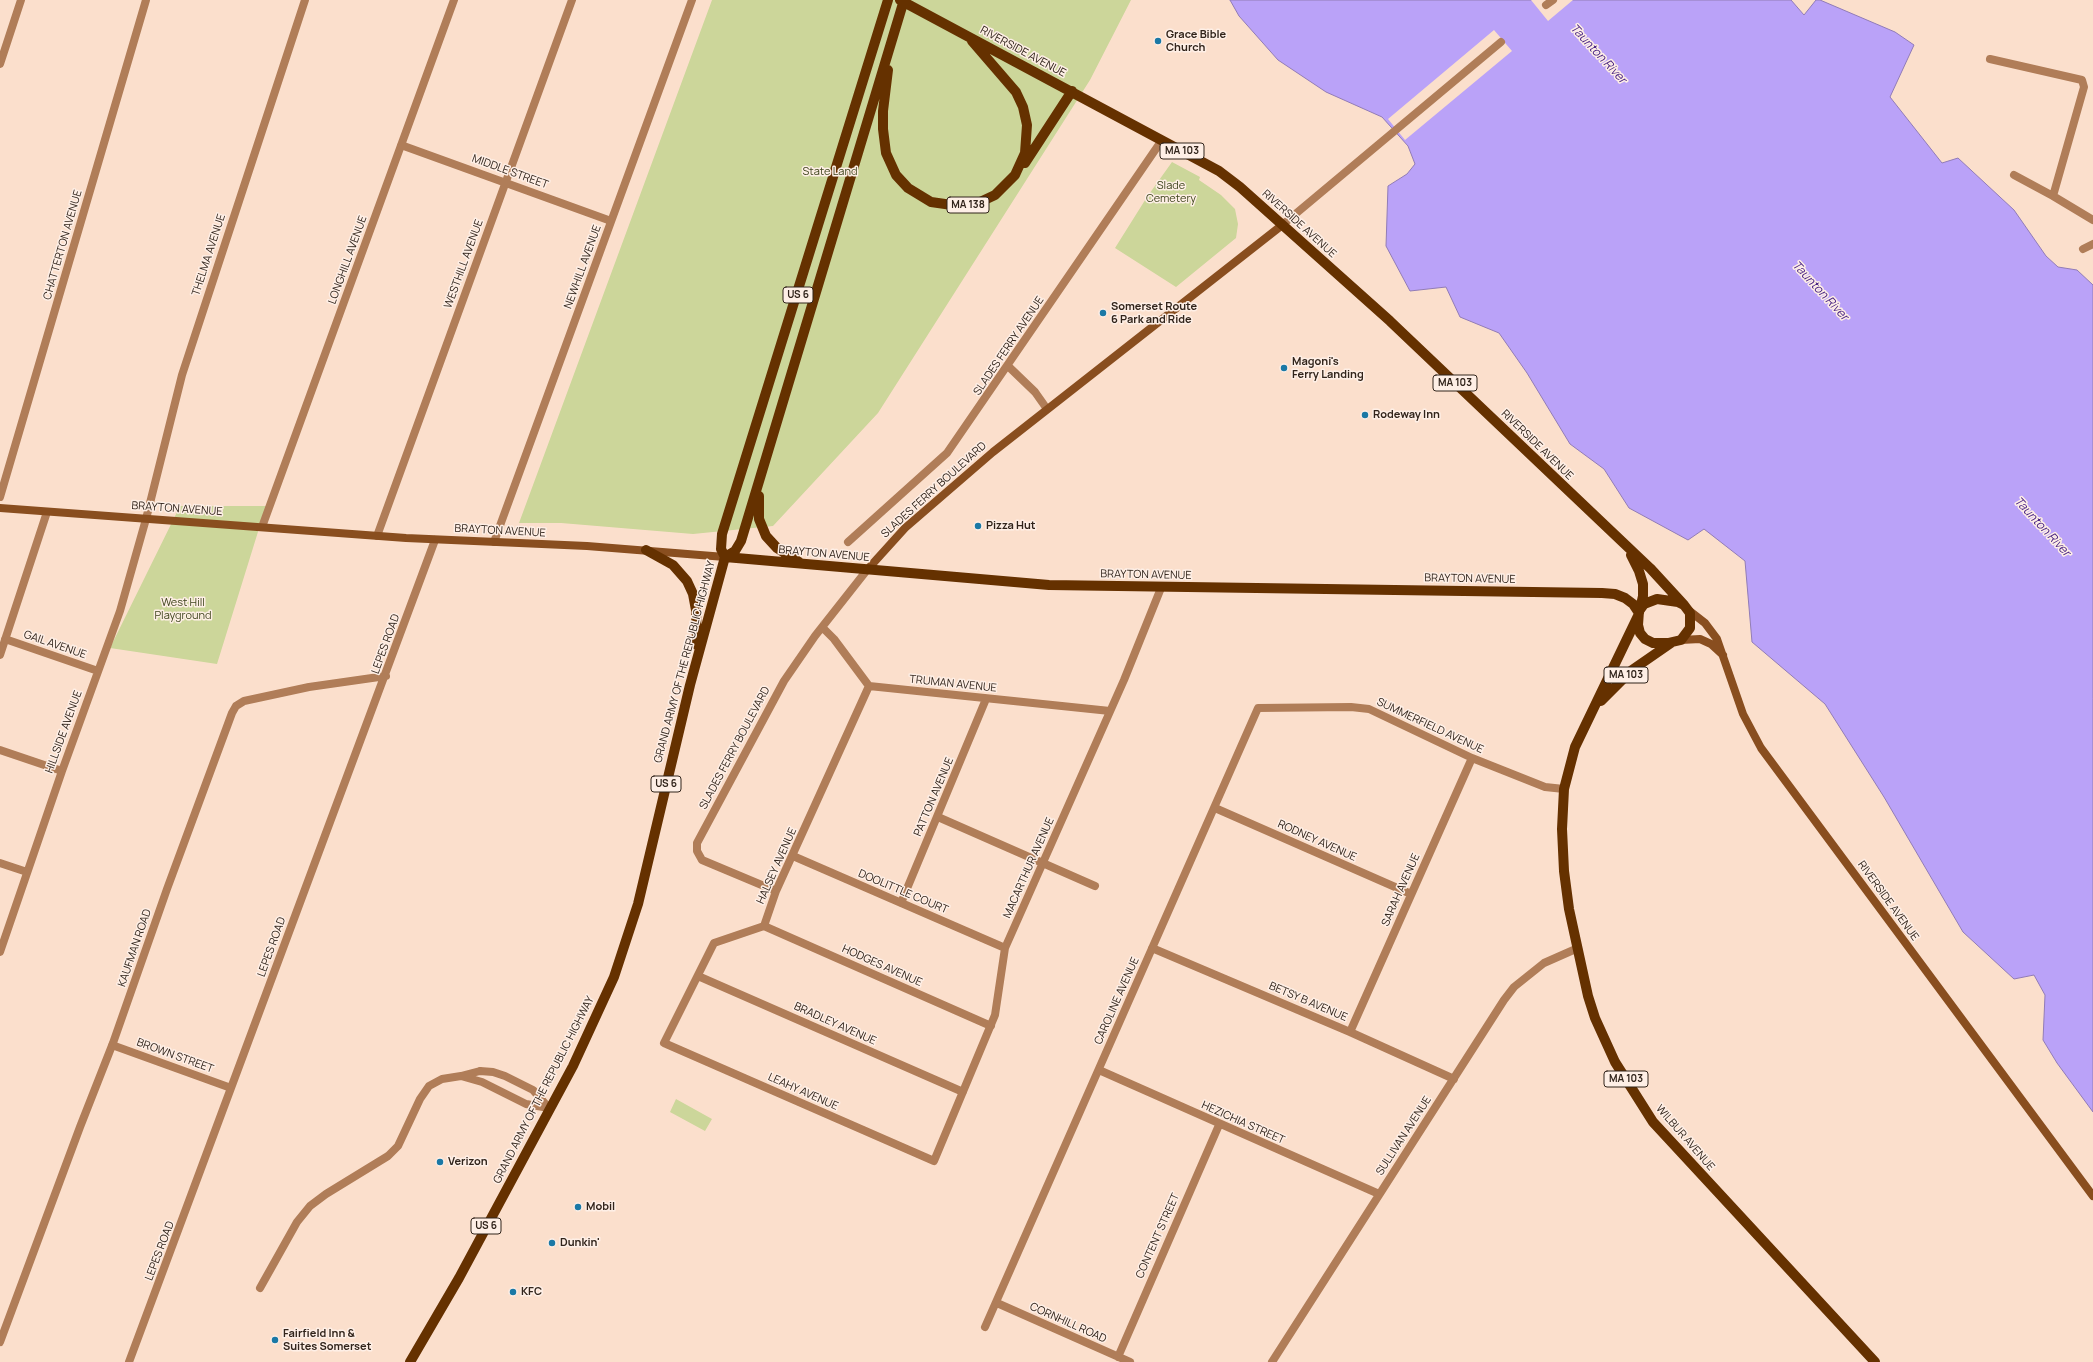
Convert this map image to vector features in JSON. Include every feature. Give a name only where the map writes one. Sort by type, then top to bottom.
[{"type":"main road","name":"US 6","points":[[888,0],[722,534],[721,549],[725,557],[735,550],[741,541],[904,0]]},
{"type":"main road","name":"RIVERSIDE AVENUE","points":[[900,0],[1219,171],[1240,187],[1281,226],[1390,321],[1624,545],[1650,568],[1686,607],[1709,628],[1717,639],[1742,714],[1761,748],[2093,1196]]},
{"type":"main road","name":"MA 138","points":[[892,40],[884,102],[883,129],[889,160],[901,181],[915,193],[931,202],[959,206],[978,202],[991,197],[1002,189],[1016,175],[1027,143],[1027,125],[1023,107],[1010,84],[967,35]]},
{"type":"main road","points":[[1016,175],[1072,91]]},
{"type":"main road","name":"SLADES FERRY BOULEVARD","points":[[867,570],[905,528],[948,489],[1047,409],[1281,226]]},
{"type":"main road","points":[[761,475],[758,505],[759,518],[763,530],[773,545],[802,564]]},
{"type":"main road","name":"BRAYTON AVENUE","points":[[0,508],[435,540],[646,550],[1049,585],[1161,588],[1596,592],[1620,595],[1633,604],[1639,614]]},
{"type":"main road","name":"RIVERSIDE AVENUE","points":[[1624,545],[1636,564],[1643,584],[1643,596],[1639,614]]},
{"type":"main road","points":[[646,550],[673,565],[683,575],[690,588],[697,618],[696,660]]},
{"type":"main road","name":"GRAND ARMY OF THE REPUBLIC HIGHWAY","points":[[410,1362],[458,1278],[588,1036],[614,977],[627,942],[696,660],[725,557]]},
{"type":"main road","points":[[1686,607],[1674,601],[1657,600],[1644,604],[1639,614],[1639,629],[1645,639],[1658,644],[1689,638],[1700,639],[1711,644],[1723,656]]},
{"type":"main road","name":"MA 103","points":[[1677,641],[1689,632],[1692,623],[1686,607]]},
{"type":"main road","name":"WILBUR AVENUE","points":[[1639,614],[1571,757],[1564,789],[1562,829],[1564,871],[1569,909],[1588,996],[1605,1041],[1631,1089],[1654,1122],[1875,1362]]},
{"type":"main road","name":"WILBUR AVENUE","points":[[1589,717],[1600,701],[1623,677],[1677,641]]},
{"type":"street","points":[[0,64],[21,0]]},
{"type":"street","name":"CHATTERTON AVENUE","points":[[0,497],[146,0]]},
{"type":"street","name":"THELMA AVENUE","points":[[146,519],[182,376],[305,0]]},
{"type":"street","name":"LONGHILL AVENUE","points":[[262,527],[454,0]]},
{"type":"street","name":"WESTHILL AVENUE","points":[[377,536],[572,0]]},
{"type":"street","name":"NEWHILL AVENUE","points":[[494,542],[692,0]]},
{"type":"street","points":[[1281,226],[1502,42]]},
{"type":"street","points":[[1990,59],[2082,80],[2084,87],[2053,196]]},
{"type":"street","name":"SLADES FERRY AVENUE","points":[[848,542],[947,453],[1162,140]]},
{"type":"street","name":"MIDDLE STREET","points":[[401,146],[506,182],[611,221]]},
{"type":"street","points":[[2014,175],[2093,220]]},
{"type":"street","points":[[2083,249],[2093,244]]},
{"type":"street","points":[[1008,366],[1035,392],[1047,409]]},
{"type":"street","points":[[0,655],[47,512]]},
{"type":"street","name":"HILLSIDE AVENUE","points":[[0,952],[62,771],[120,611],[146,519]]},
{"type":"street","name":"LEPES ROAD","points":[[129,1362],[191,1201],[351,762],[386,676],[435,540]]},
{"type":"street","name":"SLADES FERRY BOULEVARD","points":[[776,891],[704,861],[698,854],[696,846],[784,681],[822,627],[867,570]]},
{"type":"street","name":"MACARTHUR AVENUE","points":[[934,1161],[995,1015],[1005,948],[1110,711],[1161,588]]},
{"type":"street","points":[[822,627],[834,639],[869,686]]},
{"type":"street","name":"GAIL AVENUE","points":[[5,639],[98,671]]},
{"type":"street","name":"KAUFMAN ROAD","points":[[0,1342],[112,1045],[167,890],[236,706],[244,701],[309,687],[386,676]]},
{"type":"street","name":"TRUMAN AVENUE","points":[[869,686],[1110,711]]},
{"type":"street","name":"HALSEY AVENUE","points":[[764,926],[776,891],[869,686]]},
{"type":"street","name":"PATTON AVENUE","points":[[901,903],[986,699]]},
{"type":"street","name":"SUMMERFIELD AVENUE","points":[[1258,708],[1351,707],[1369,709],[1472,758],[1545,787],[1564,789]]},
{"type":"street","name":"CAROLINE AVENUE","points":[[985,1327],[997,1303],[1258,708]]},
{"type":"street","points":[[0,750],[62,771]]},
{"type":"street","name":"SARAH AVENUE","points":[[1350,1032],[1472,758]]},
{"type":"street","name":"RODNEY AVENUE","points":[[1215,808],[1411,894]]},
{"type":"street","points":[[938,816],[1095,886]]},
{"type":"street","name":"DOOLITTLE COURT","points":[[793,856],[1005,948]]},
{"type":"street","points":[[0,863],[27,872]]},
{"type":"street","points":[[698,976],[714,943],[764,926]]},
{"type":"street","name":"HODGES AVENUE","points":[[764,926],[991,1026]]},
{"type":"street","name":"BETSY B AVENUE","points":[[1152,948],[1350,1032],[1454,1079]]},
{"type":"street","name":"SULLIVAN AVENUE","points":[[1272,1362],[1514,987],[1544,963],[1578,948]]},
{"type":"street","name":"LEAHY AVENUE","points":[[698,976],[664,1043],[934,1161]]},
{"type":"street","name":"BRADLEY AVENUE","points":[[698,976],[963,1092]]},
{"type":"street","name":"BROWN STREET","points":[[112,1045],[231,1088]]},
{"type":"street","name":"HEZICHIA STREET","points":[[1098,1070],[1219,1125],[1379,1194]]},
{"type":"street","points":[[260,1288],[297,1222],[310,1206],[326,1194],[388,1156],[398,1146],[420,1099],[430,1086],[442,1079],[480,1072],[493,1072],[533,1090],[549,1108]]},
{"type":"street","points":[[461,1076],[482,1082],[526,1104],[549,1108]]},
{"type":"street","name":"CONTENT STREET","points":[[1118,1357],[1219,1125]]},
{"type":"street","name":"CORNHILL ROAD","points":[[997,1303],[1130,1362]]},
{"type":"green space","name":"State Land","points":[[712,0],[1131,0],[1090,80],[878,413],[773,526],[693,534],[561,523],[519,523]]},
{"type":"green space","name":"Slade Cemetery","points":[[1172,162],[1200,177],[1199,180],[1221,195],[1235,209],[1238,224],[1236,238],[1176,287],[1115,248],[1147,197]]},
{"type":"green space","name":"West Hill Playground","points":[[180,506],[266,506],[217,664],[110,648]]},
{"type":"green space","points":[[676,1099],[712,1119],[705,1131],[670,1112]]},
{"type":"water","name":"Taunton River","points":[[1230,0],[1791,0],[1804,15],[1816,0],[1820,0],[1895,32],[1914,45],[1890,97],[1942,163],[1958,158],[2014,210],[2046,256],[2058,267],[2077,270],[2093,285],[2093,1112],[2057,1063],[2043,1040],[2045,995],[2034,975],[2014,979],[1963,932],[1884,797],[1825,704],[1752,642],[1745,561],[1704,529],[1688,540],[1629,508],[1604,469],[1570,444],[1527,373],[1499,333],[1460,317],[1446,287],[1410,291],[1386,246],[1388,186],[1407,174],[1415,164],[1408,146],[1382,117],[1326,92],[1278,60],[1239,16]]},
{"type":"pier","points":[[1531,0],[1573,0],[1548,21]]},
{"type":"pier","points":[[1494,30],[1512,51],[1405,140],[1388,119]]},
{"type":"place","name":"Grace Bible Church","points":[[1158,41]]},
{"type":"place","name":"Somerset Route 6 Park and Ride","points":[[1103,313]]},
{"type":"place","name":"Magoni's Ferry Landing","points":[[1284,368]]},
{"type":"place","name":"Rodeway Inn","points":[[1365,415]]},
{"type":"place","name":"Pizza Hut","points":[[978,526]]},
{"type":"place","name":"Verizon","points":[[440,1162]]},
{"type":"place","name":"Mobil","points":[[578,1207]]},
{"type":"place","name":"Dunkin'","points":[[552,1243]]},
{"type":"place","name":"KFC","points":[[513,1292]]},
{"type":"place","name":"Fairfield Inn & Suites Somerset","points":[[275,1340]]}]
